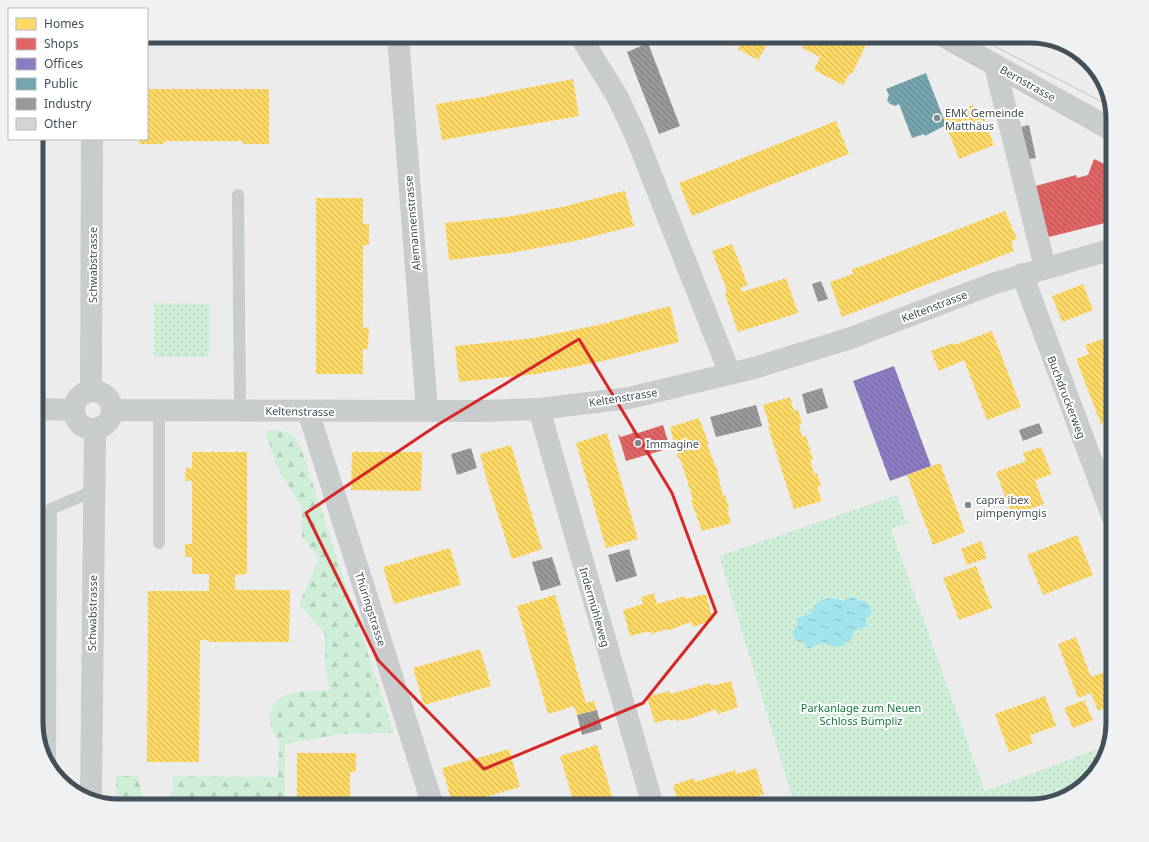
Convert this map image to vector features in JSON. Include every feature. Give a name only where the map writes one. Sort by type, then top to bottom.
[{"type":"street","name":"Alemannenstrasse","points":[[399,43],[427,410]]},
{"type":"street","points":[[584,43],[617,96],[635,134],[730,374]]},
{"type":"street","name":"Bernstrasse","points":[[954,43],[1106,126]]},
{"type":"street","points":[[995,66],[1045,267]]},
{"type":"street","name":"Schwabstrasse","points":[[91,392],[92,140]]},
{"type":"street","name":"Keltenstrasse","points":[[112,410],[308,411],[539,409],[629,398],[730,374],[826,347],[995,283],[1106,250]]},
{"type":"street","name":"Buchdruckerweg","points":[[1022,274],[1106,499]]},
{"type":"street","points":[[91,392],[103,395],[108,399],[112,410],[109,421],[95,430],[89,429],[80,424],[76,420],[74,410],[79,397],[91,392]]},
{"type":"street","points":[[43,409],[74,410]]},
{"type":"street","name":"Indermühleweg","points":[[539,409],[651,799]]},
{"type":"street","name":"Thüringstrasse","points":[[308,411],[431,799]]},
{"type":"street","name":"Schwabstrasse","points":[[91,794],[93,491],[95,430]]},
{"type":"lane","points":[[238,195],[240,410]]},
{"type":"lane","points":[[159,411],[159,543]]},
{"type":"lane","points":[[50,755],[51,509],[93,491]]},
{"type":"highlighted area","points":[[579,339],[672,493],[716,612],[643,703],[484,769],[378,660],[306,513],[439,424]]},
{"type":"green space","points":[[154,303],[209,304],[209,357],[154,357]]},
{"type":"green space","points":[[265,430],[287,432],[294,438],[301,448],[394,733],[339,734],[285,744],[285,799],[171,799],[173,776],[278,777],[279,742],[275,737],[270,720],[271,710],[275,702],[291,693],[301,691],[330,690],[325,666],[325,634],[299,604],[319,558],[302,538],[302,508],[276,465]]},
{"type":"green space","name":"Parkanlage zum Neuen Schloss Bümpliz","points":[[897,495],[907,523],[891,529],[985,791],[1097,749],[1099,755],[1096,761],[1084,777],[1072,786],[1055,795],[1040,798],[792,799],[719,556]]},
{"type":"green space","points":[[116,776],[138,776],[143,799],[116,799]]},
{"type":"water","points":[[856,596],[858,601],[864,601],[871,608],[871,614],[865,620],[868,626],[854,631],[851,639],[842,646],[834,647],[823,643],[807,649],[804,641],[799,642],[793,637],[793,630],[798,626],[796,619],[811,613],[816,604],[820,601],[832,598],[842,601]]},
{"type":"building: Homes","points":[[727,43],[768,43],[758,60],[738,49],[739,46],[734,44],[732,46]]},
{"type":"building: Homes","points":[[804,43],[867,43],[852,74],[850,73],[843,85],[814,70],[820,57],[802,48]]},
{"type":"building: Homes","points":[[573,79],[579,116],[442,140],[436,104],[489,96]]},
{"type":"building: Homes","points":[[148,89],[269,89],[269,144],[243,144],[243,141],[164,141],[164,144],[139,144],[139,140],[148,140]]},
{"type":"building: Homes","points":[[973,105],[975,111],[980,109],[994,145],[959,159],[943,117]]},
{"type":"building: Homes","points":[[836,121],[849,154],[692,216],[679,183]]},
{"type":"building: Homes","points":[[624,188],[634,226],[575,241],[510,253],[449,260],[445,223],[506,217],[566,206],[624,191]]},
{"type":"building: Homes","points":[[316,198],[363,198],[363,224],[369,224],[369,245],[363,245],[363,328],[369,327],[368,349],[363,349],[363,374],[316,374]]},
{"type":"building: Homes","points":[[1005,211],[1017,239],[1011,241],[1014,251],[842,317],[830,282],[853,274],[852,269]]},
{"type":"building: Homes","points":[[732,244],[748,285],[740,288],[742,292],[786,278],[798,313],[738,332],[726,297],[725,292],[727,291],[712,251]]},
{"type":"building: Homes","points":[[1083,284],[1093,310],[1062,322],[1052,296]]},
{"type":"building: Homes","points":[[670,306],[679,342],[603,361],[537,374],[459,382],[455,346],[534,338],[593,326],[593,323],[595,326]]},
{"type":"building: Homes","points":[[992,331],[1021,407],[987,420],[964,360],[939,371],[931,351],[953,343],[954,345]]},
{"type":"building: Homes","points":[[1102,339],[1106,349],[1106,422],[1101,424],[1076,359],[1089,354],[1085,345]]},
{"type":"building: Homes","points":[[790,397],[794,411],[798,410],[802,423],[799,424],[802,437],[806,436],[813,460],[810,460],[814,474],[817,473],[821,486],[817,487],[822,501],[794,509],[768,427],[770,427],[763,405]]},
{"type":"building: Homes","points":[[699,418],[709,444],[707,445],[717,470],[723,496],[725,495],[729,508],[727,509],[731,523],[702,531],[691,501],[693,500],[680,458],[678,458],[670,427]]},
{"type":"building: Homes","points":[[607,433],[638,539],[606,548],[576,443]]},
{"type":"building: Homes","points":[[511,445],[542,549],[512,559],[480,454]]},
{"type":"building: Homes","points":[[1041,447],[1052,474],[1035,480],[1044,504],[1012,515],[996,472],[1026,461],[1023,453]]},
{"type":"building: Homes","points":[[192,452],[247,452],[247,574],[235,575],[235,590],[290,590],[289,642],[208,642],[209,640],[200,640],[199,762],[147,762],[148,591],[209,591],[209,574],[192,574],[192,557],[185,557],[185,544],[192,544],[192,481],[186,481],[185,475],[186,468],[192,468]]},
{"type":"building: Homes","points":[[352,452],[422,452],[421,491],[351,490]]},
{"type":"building: Homes","points":[[940,463],[965,532],[933,545],[907,475]]},
{"type":"building: Homes","points":[[1077,535],[1093,575],[1043,595],[1027,555]]},
{"type":"building: Homes","points":[[981,541],[987,558],[967,565],[961,549]]},
{"type":"building: Homes","points":[[450,548],[461,585],[394,604],[383,567]]},
{"type":"building: Homes","points":[[976,566],[992,608],[959,620],[943,578]]},
{"type":"building: Homes","points":[[654,593],[657,604],[685,596],[686,599],[706,594],[713,620],[693,627],[691,622],[667,631],[667,629],[651,634],[651,632],[646,632],[630,636],[623,610],[643,604],[641,597]]},
{"type":"building: Homes","points":[[555,595],[586,703],[594,701],[597,710],[577,715],[574,706],[548,714],[517,606]]},
{"type":"building: Homes","points":[[1076,637],[1091,677],[1106,672],[1106,708],[1098,711],[1091,693],[1078,698],[1058,644]]},
{"type":"building: Homes","points":[[480,649],[491,686],[424,705],[413,668]]},
{"type":"building: Homes","points":[[731,681],[738,707],[718,714],[716,709],[692,718],[676,721],[676,719],[670,721],[670,719],[655,723],[647,697],[669,691],[670,694],[710,683],[711,686]]},
{"type":"building: Homes","points":[[1045,696],[1056,726],[1030,735],[1033,743],[1009,752],[995,714]]},
{"type":"building: Homes","points":[[1084,700],[1093,720],[1073,728],[1064,708]]},
{"type":"building: Homes","points":[[597,745],[613,799],[573,799],[560,756]]},
{"type":"building: Homes","points":[[509,749],[520,787],[478,799],[451,799],[442,768]]},
{"type":"building: Homes","points":[[297,753],[356,753],[356,772],[350,772],[350,799],[297,799]]},
{"type":"building: Homes","points":[[756,768],[764,794],[749,799],[742,799],[742,797],[736,799],[677,799],[673,785],[694,778],[695,782],[735,770],[736,774]]},
{"type":"building: Shops","points":[[1094,159],[1106,165],[1105,223],[1045,238],[1032,187],[1076,175],[1077,178],[1088,175]]},
{"type":"building: Shops","points":[[663,425],[670,448],[626,461],[618,434],[621,437],[633,433],[632,430],[635,434]]},
{"type":"building: Offices","points":[[894,366],[931,466],[890,481],[853,381]]},
{"type":"building: Public","points":[[926,73],[946,125],[925,136],[924,134],[912,138],[899,104],[895,106],[890,104],[887,100],[889,95],[886,89]]},
{"type":"building: Industry","points":[[648,43],[680,126],[659,134],[627,52]]},
{"type":"building: Industry","points":[[1029,125],[1036,158],[1025,160],[1017,128]]},
{"type":"building: Industry","points":[[821,281],[828,299],[818,302],[812,284]]},
{"type":"building: Industry","points":[[822,388],[828,408],[807,414],[802,394]]},
{"type":"building: Industry","points":[[756,405],[762,426],[716,437],[710,417]]},
{"type":"building: Industry","points":[[1039,423],[1043,433],[1023,441],[1019,430]]},
{"type":"building: Industry","points":[[471,448],[477,468],[457,475],[451,454]]},
{"type":"building: Industry","points":[[629,549],[637,576],[616,582],[608,555]]},
{"type":"building: Industry","points":[[552,557],[561,585],[541,591],[532,562]]},
{"type":"building: Industry","points":[[597,710],[602,729],[582,735],[577,715]]},
{"type":"tram line","points":[[936,43],[1106,139]]},
{"type":"tram line","points":[[988,43],[1105,103]]},
{"type":"place","name":"EMK Gemeinde Matthäus","points":[[937,118]]},
{"type":"place","name":"Immagine","points":[[638,443]]},
{"type":"place","name":"capra ibex pimpenymgis","points":[[968,505]]}]
